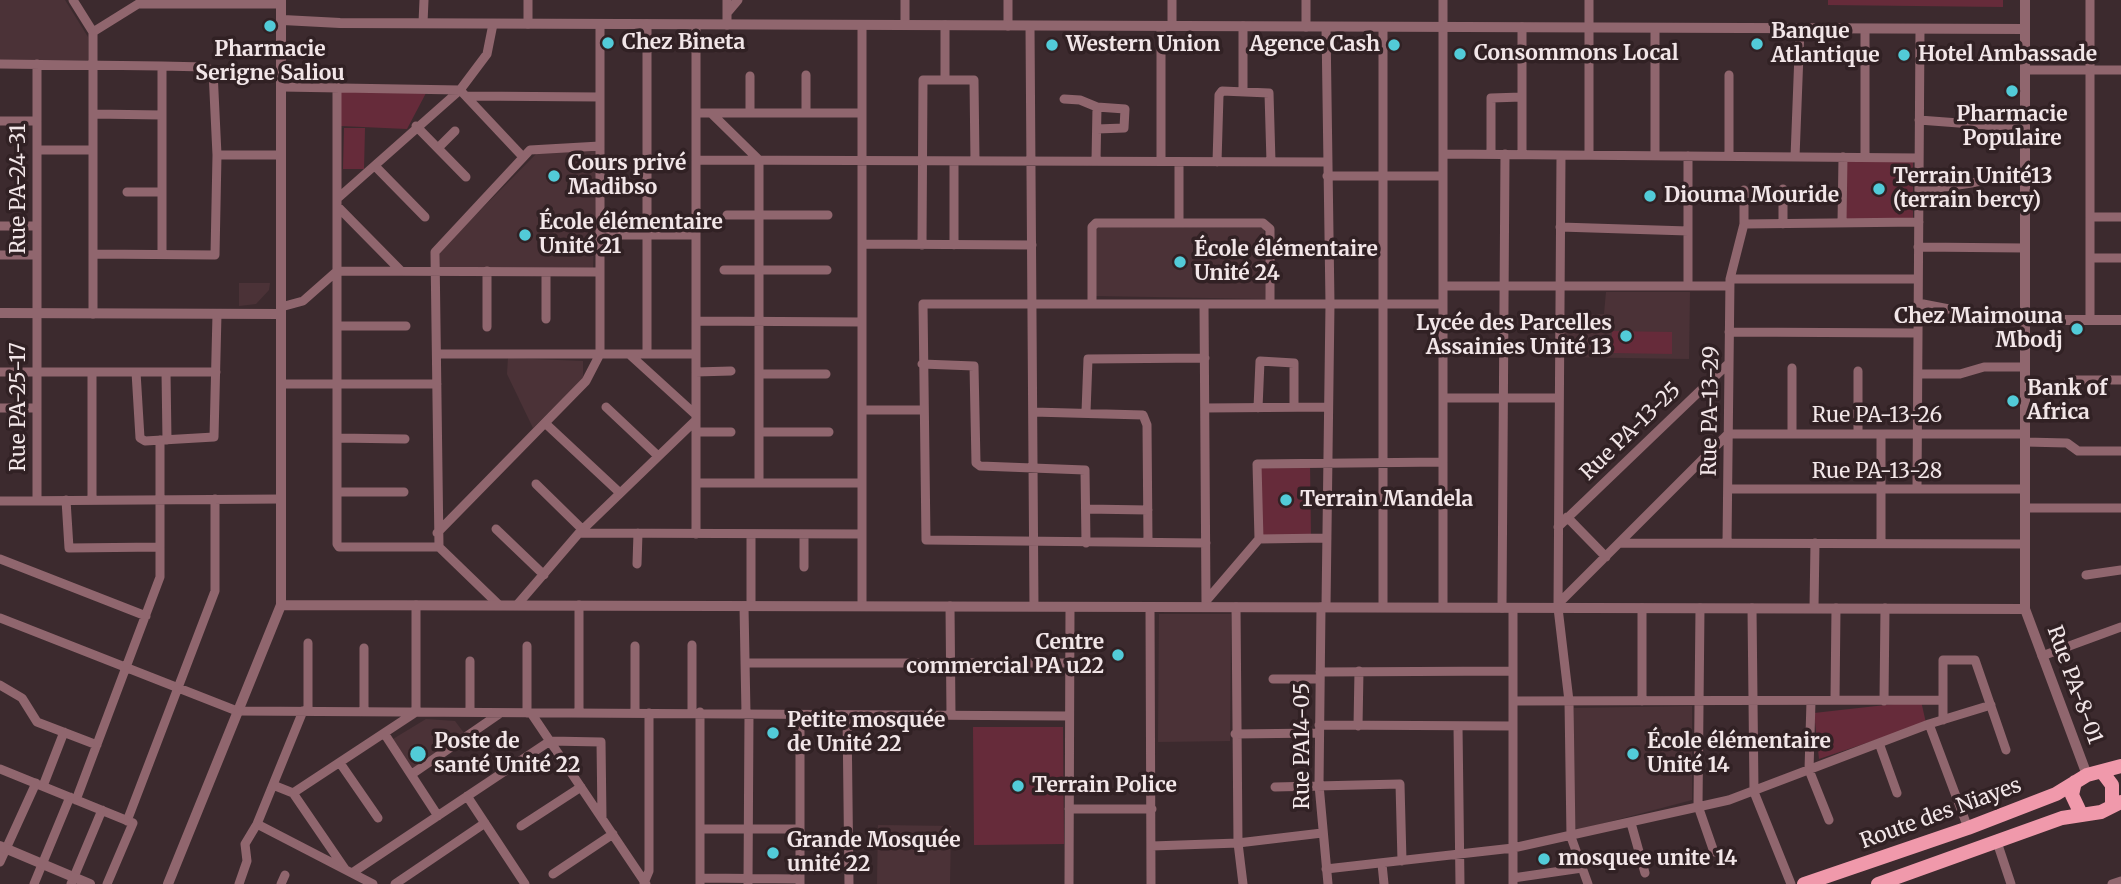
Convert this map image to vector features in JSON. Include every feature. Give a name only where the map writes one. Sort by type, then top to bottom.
[{"type":"main road","points":[[2081,814],[2072,795],[2081,778],[2121,766]]},
{"type":"main road","points":[[1878,884],[2081,814],[2101,812],[2118,804],[2112,785],[2103,773]]},
{"type":"main road","name":"Route des Niayes","points":[[1804,884],[1968,828],[2056,794],[2081,778]]},
{"type":"street","points":[[73,0],[93,32],[93,314]]},
{"type":"street","points":[[424,0],[424,23]]},
{"type":"street","points":[[528,0],[528,24]]},
{"type":"street","points":[[727,0],[727,19]]},
{"type":"street","points":[[727,19],[738,0]]},
{"type":"street","points":[[905,0],[905,25]]},
{"type":"street","points":[[1008,0],[1008,26]]},
{"type":"street","points":[[1161,161],[1167,26],[1172,0]]},
{"type":"street","points":[[1306,0],[1306,27]]},
{"type":"street","points":[[1443,0],[1443,607]]},
{"type":"street","points":[[1589,0],[1589,155]]},
{"type":"street","name":"Rue PA-8-01","points":[[2025,0],[2025,609],[2081,778]]},
{"type":"street","points":[[2090,0],[2090,320]]},
{"type":"street","points":[[93,32],[137,2],[281,2],[281,605],[169,884]]},
{"type":"street","points":[[283,20],[696,24],[727,19],[862,25],[2025,29]]},
{"type":"street","points":[[338,203],[416,127],[463,93],[487,54],[493,24]]},
{"type":"street","points":[[437,533],[586,381],[600,354],[600,24]]},
{"type":"street","points":[[647,24],[647,354]]},
{"type":"street","points":[[696,24],[696,534]]},
{"type":"street","points":[[862,25],[862,606]]},
{"type":"street","points":[[945,25],[945,79]]},
{"type":"street","points":[[1030,26],[1034,606]]},
{"type":"street","points":[[1243,26],[1243,92]]},
{"type":"street","name":"Rue PA14-05","points":[[1326,27],[1326,176],[1330,304],[1319,785],[1328,884]]},
{"type":"street","points":[[1383,27],[1383,607]]},
{"type":"street","points":[[1522,27],[1522,154]]},
{"type":"street","points":[[1655,28],[1656,155]]},
{"type":"street","points":[[1795,157],[1800,28]]},
{"type":"street","points":[[1865,157],[1866,29]]},
{"type":"street","points":[[1917,489],[1920,29]]},
{"type":"street","points":[[0,64],[205,67],[213,71],[217,155],[215,255],[93,254]]},
{"type":"street","name":"Rue PA-24-31","points":[[37,64],[37,313]]},
{"type":"street","points":[[162,66],[162,254]]},
{"type":"street","points":[[2025,70],[2121,70]]},
{"type":"street","points":[[806,75],[806,113]]},
{"type":"street","points":[[1729,75],[1729,156]]},
{"type":"street","points":[[750,76],[750,113]]},
{"type":"street","points":[[922,244],[922,83],[925,78],[972,79],[975,83],[975,161]]},
{"type":"street","points":[[281,87],[600,97]]},
{"type":"street","points":[[337,87],[337,546],[439,547]]},
{"type":"street","points":[[1217,162],[1219,95],[1222,92],[1266,92],[1270,96],[1271,162]]},
{"type":"street","points":[[463,93],[523,157]]},
{"type":"street","points":[[1491,154],[1491,99],[1522,97]]},
{"type":"street","points":[[1064,99],[1080,100],[1097,107],[1125,109],[1124,128],[1097,129]]},
{"type":"street","points":[[1096,161],[1097,107]]},
{"type":"street","points":[[696,113],[862,113]]},
{"type":"street","points":[[712,113],[759,160],[759,483]]},
{"type":"street","points":[[93,114],[162,115]]},
{"type":"street","points":[[1919,120],[2025,128]]},
{"type":"street","points":[[0,121],[37,121]]},
{"type":"street","points":[[416,127],[466,177]]},
{"type":"street","points":[[438,148],[455,131]]},
{"type":"street","points":[[499,605],[439,547],[437,248],[534,147],[600,146]]},
{"type":"street","points":[[37,150],[93,150]]},
{"type":"street","points":[[1443,153],[1919,158]]},
{"type":"street","points":[[1505,154],[1504,398],[1508,608],[1513,671],[1513,881],[1582,868]]},
{"type":"street","points":[[217,155],[281,155]]},
{"type":"street","points":[[1560,155],[1558,606],[1569,701],[1571,838],[1588,884]]},
{"type":"street","points":[[1688,156],[1688,286]]},
{"type":"street","points":[[1842,223],[1843,157]]},
{"type":"street","points":[[696,160],[1326,162]]},
{"type":"street","points":[[954,161],[954,244]]},
{"type":"street","points":[[1179,162],[1179,223]]},
{"type":"street","points":[[375,166],[425,217]]},
{"type":"street","points":[[1326,176],[1443,176]]},
{"type":"street","points":[[1919,191],[1990,180],[2025,179]]},
{"type":"street","points":[[1783,189],[1783,224]]},
{"type":"street","name":"Rue PA-13-29","points":[[1727,543],[1730,283],[1744,224],[1744,190]]},
{"type":"street","points":[[127,192],[162,192]]},
{"type":"street","points":[[338,203],[401,271]]},
{"type":"street","points":[[727,215],[828,215]]},
{"type":"street","points":[[2090,217],[2121,217]]},
{"type":"street","points":[[1744,224],[1919,222]]},
{"type":"street","points":[[1092,303],[1094,225],[1179,223],[1268,225],[1270,304]]},
{"type":"street","points":[[0,226],[37,226]]},
{"type":"street","points":[[1560,227],[1688,230]]},
{"type":"street","points":[[600,235],[696,235]]},
{"type":"street","points":[[862,244],[1032,245]]},
{"type":"street","points":[[1919,247],[2025,248]]},
{"type":"street","points":[[0,255],[37,255]]},
{"type":"street","points":[[2090,258],[2121,258]]},
{"type":"street","points":[[724,270],[827,270]]},
{"type":"street","points":[[0,313],[216,314],[281,310],[303,301],[337,271],[600,272]]},
{"type":"street","points":[[487,271],[487,327]]},
{"type":"street","points":[[546,272],[546,319]]},
{"type":"street","points":[[1443,285],[1688,286],[1918,279]]},
{"type":"street","points":[[1918,303],[1980,315],[2025,319],[2121,320]]},
{"type":"street","points":[[1206,543],[926,540],[923,304],[1443,304]]},
{"type":"street","points":[[1204,304],[1206,604]]},
{"type":"street","name":"Rue PA-25-17","points":[[37,313],[37,500]]},
{"type":"street","points":[[136,372],[137,435],[145,441],[211,439],[216,433],[216,314]]},
{"type":"street","points":[[696,321],[862,322]]},
{"type":"street","points":[[337,326],[406,326]]},
{"type":"street","points":[[1729,332],[1918,333]]},
{"type":"street","points":[[437,354],[696,354]]},
{"type":"street","points":[[629,354],[696,417]]},
{"type":"street","points":[[1086,412],[1088,359],[1205,358]]},
{"type":"street","points":[[1258,408],[1260,361],[1294,363],[1294,407]]},
{"type":"street","name":"Rue PA-13-25","points":[[1558,527],[1729,363]]},
{"type":"street","points":[[922,364],[974,366],[977,465],[1084,469],[1087,543]]},
{"type":"street","points":[[1918,374],[1960,374],[1984,367],[2025,367]]},
{"type":"street","points":[[1792,368],[1792,434]]},
{"type":"street","points":[[696,372],[731,371]]},
{"type":"street","points":[[1858,371],[1858,434]]},
{"type":"street","points":[[0,372],[216,372]]},
{"type":"street","points":[[92,372],[92,500]]},
{"type":"street","points":[[34,884],[97,745],[160,577],[160,500],[166,372]]},
{"type":"street","points":[[759,374],[826,374]]},
{"type":"street","points":[[2069,380],[2121,380]]},
{"type":"street","points":[[281,384],[437,384]]},
{"type":"street","points":[[1443,398],[1559,398]]},
{"type":"street","points":[[606,407],[657,455]]},
{"type":"street","points":[[1205,408],[1328,407]]},
{"type":"street","points":[[0,408],[37,408]]},
{"type":"street","points":[[862,410],[923,410]]},
{"type":"street","points":[[1033,412],[1139,414],[1146,420],[1148,542]]},
{"type":"street","points":[[517,605],[581,531],[696,417]]},
{"type":"street","points":[[545,423],[620,493]]},
{"type":"street","points":[[696,432],[731,432]]},
{"type":"street","points":[[759,432],[829,432]]},
{"type":"street","points":[[1558,606],[1728,434]]},
{"type":"street","name":"Rue PA-13-26","points":[[1728,434],[1917,434],[2025,438],[2067,443],[2078,451],[2121,451]]},
{"type":"street","points":[[1881,434],[1881,543]]},
{"type":"street","points":[[337,438],[405,439]]},
{"type":"street","points":[[1206,604],[1259,539],[1257,464],[1443,462]]},
{"type":"street","points":[[696,483],[862,483]]},
{"type":"street","points":[[536,484],[581,531],[862,534]]},
{"type":"street","name":"Rue PA-13-28","points":[[1728,489],[2025,489]]},
{"type":"street","points":[[337,492],[404,492]]},
{"type":"street","points":[[127,821],[215,591],[215,499]]},
{"type":"street","points":[[0,500],[281,499]]},
{"type":"street","points":[[66,500],[69,548],[160,547]]},
{"type":"street","points":[[2025,508],[2121,508]]},
{"type":"street","points":[[1086,509],[1148,510]]},
{"type":"street","points":[[1567,517],[1606,557]]},
{"type":"street","points":[[496,529],[544,575]]},
{"type":"street","points":[[637,564],[638,533]]},
{"type":"street","points":[[748,881],[745,663],[751,534]]},
{"type":"street","points":[[804,534],[804,567]]},
{"type":"street","points":[[1259,539],[1326,538]]},
{"type":"street","points":[[1620,543],[2025,544]]},
{"type":"street","points":[[1814,608],[1815,543]]},
{"type":"street","points":[[0,559],[146,616]]},
{"type":"street","points":[[2086,575],[2121,569]]},
{"type":"street","points":[[281,605],[1150,607],[1206,604],[1236,607],[2025,609]]},
{"type":"street","points":[[416,605],[416,712]]},
{"type":"street","points":[[579,605],[579,713]]},
{"type":"street","points":[[950,606],[951,715]]},
{"type":"street","points":[[1068,884],[1070,607]]},
{"type":"street","points":[[1150,607],[1151,884]]},
{"type":"street","points":[[1236,607],[1238,842],[1243,884]]},
{"type":"street","points":[[1642,608],[1642,701]]},
{"type":"street","points":[[1700,608],[1698,806],[1714,852]]},
{"type":"street","points":[[1752,608],[1754,792],[1791,884]]},
{"type":"street","points":[[1835,700],[1836,608]]},
{"type":"street","points":[[1884,701],[1885,608]]},
{"type":"street","points":[[0,618],[237,711],[1069,716]]},
{"type":"street","points":[[2042,656],[2120,631]]},
{"type":"street","points":[[239,884],[247,861],[245,844],[257,824],[305,711],[308,643]]},
{"type":"street","points":[[692,645],[700,881],[800,881],[800,714]]},
{"type":"street","points":[[527,646],[529,713],[645,883]]},
{"type":"street","points":[[635,646],[635,713]]},
{"type":"street","points":[[364,648],[364,712]]},
{"type":"street","points":[[1942,720],[1940,701],[1943,660],[1973,659],[1977,662],[2006,751]]},
{"type":"street","points":[[470,661],[470,712]]},
{"type":"street","points":[[745,663],[1069,663]]},
{"type":"street","points":[[1273,679],[1359,671],[1513,671]]},
{"type":"street","points":[[1358,726],[1359,671]]},
{"type":"street","points":[[0,685],[22,698],[37,722],[97,745]]},
{"type":"street","points":[[1513,701],[1940,701]]},
{"type":"street","points":[[1811,701],[1809,770],[1829,820]]},
{"type":"street","points":[[1326,870],[1513,848],[1571,838],[1754,792],[1929,724],[1991,705]]},
{"type":"street","points":[[293,793],[416,712]]},
{"type":"street","points":[[412,774],[501,712]]},
{"type":"street","points":[[645,883],[649,871],[649,713]]},
{"type":"street","points":[[847,715],[849,884]]},
{"type":"street","points":[[1929,724],[1968,828]]},
{"type":"street","points":[[1236,734],[1358,726],[1513,726]]},
{"type":"street","points":[[1458,726],[1460,884]]},
{"type":"street","points":[[0,862],[4,848],[40,785],[64,732]]},
{"type":"street","points":[[384,733],[438,816]]},
{"type":"street","points":[[349,872],[550,741],[601,742],[602,818]]},
{"type":"street","points":[[1879,743],[1897,793]]},
{"type":"street","points":[[340,763],[379,818]]},
{"type":"street","points":[[1,771],[133,823],[107,884]]},
{"type":"street","points":[[1275,787],[1399,784],[1402,861]]},
{"type":"street","points":[[273,785],[293,793],[349,872]]},
{"type":"street","points":[[521,825],[581,787]]},
{"type":"street","points":[[467,796],[525,884]]},
{"type":"street","points":[[1069,809],[1152,809]]},
{"type":"street","points":[[73,881],[102,810]]},
{"type":"street","points":[[395,884],[485,823]]},
{"type":"street","points":[[1631,823],[1645,873]]},
{"type":"street","points":[[257,824],[373,884]]},
{"type":"street","points":[[700,829],[800,829]]},
{"type":"street","points":[[1152,846],[1238,842],[1322,833]]},
{"type":"street","points":[[553,874],[613,834]]},
{"type":"street","points":[[1997,842],[2011,884]]},
{"type":"street","points":[[4,848],[73,881],[90,884]]},
{"type":"street","points":[[1382,863],[1384,884]]},
{"type":"street","points":[[2112,884],[2121,881]]},
{"type":"shaded area","points":[[0,0],[65,0],[88,37],[88,60],[0,60]]},
{"type":"shaded area","points":[[1828,0],[2003,0],[2003,7],[1828,5]]},
{"type":"shaded area","points":[[341,90],[426,93],[407,129],[341,126]]},
{"type":"shaded area","points":[[344,128],[365,128],[364,169],[343,169]]},
{"type":"shaded area","points":[[598,149],[593,268],[439,267],[440,251],[540,150]]},
{"type":"shaded area","name":"Terrain Unité13 (terrain bercy)","points":[[1844,160],[1913,160],[1913,219],[1844,219]]},
{"type":"shaded area","name":"École élémentaire Unité 24","points":[[1095,227],[1264,228],[1266,299],[1096,296]]},
{"type":"shaded area","points":[[239,283],[270,283],[269,290],[256,304],[239,306]]},
{"type":"shaded area","name":"Lycée des Parcelles Assainies Unité 13","points":[[1606,292],[1690,292],[1689,359],[1563,357],[1564,316],[1604,314]]},
{"type":"shaded area","points":[[1612,331],[1672,332],[1672,354],[1611,353]]},
{"type":"shaded area","points":[[508,358],[583,361],[583,378],[533,428],[507,374]]},
{"type":"shaded area","name":"Terrain Mandela","points":[[1261,464],[1310,464],[1311,536],[1261,537]]},
{"type":"shaded area","points":[[1159,614],[1231,614],[1230,741],[1158,742]]},
{"type":"shaded area","points":[[1921,701],[1926,723],[1819,759],[1814,713]]},
{"type":"shaded area","name":"École élémentaire Unité 14","points":[[1692,706],[1692,800],[1578,830],[1573,827],[1574,708]]},
{"type":"shaded area","name":"Poste de santé Unité 22","points":[[426,719],[455,721],[464,733],[413,769],[393,739]]},
{"type":"shaded area","name":"Terrain Police","points":[[973,727],[1063,727],[1064,844],[974,845]]},
{"type":"shaded area","points":[[878,825],[951,826],[950,884],[877,884]]},
{"type":"place","name":"Pharmacie Serigne Saliou","points":[[270,26]]},
{"type":"place","name":"Chez Bineta","points":[[608,43]]},
{"type":"place","name":"Banque Atlantique","points":[[1757,44]]},
{"type":"place","name":"Western Union","points":[[1052,45]]},
{"type":"place","name":"Agence Cash","points":[[1394,45]]},
{"type":"place","name":"Consommons Local","points":[[1460,54]]},
{"type":"place","name":"Hotel Ambassade","points":[[1904,55]]},
{"type":"place","name":"Pharmacie Populaire","points":[[2012,91]]},
{"type":"place","name":"Cours privé Madibso","points":[[554,176]]},
{"type":"place","name":"Terrain Unité13 (terrain bercy)","points":[[1879,189]]},
{"type":"place","name":"Diouma Mouride","points":[[1650,196]]},
{"type":"place","name":"École élémentaire Unité 21","points":[[525,235]]},
{"type":"place","name":"École élémentaire Unité 24","points":[[1180,262]]},
{"type":"place","name":"Chez Maimouna Mbodj","points":[[2077,329]]},
{"type":"place","name":"Lycée des Parcelles Assainies Unité 13","points":[[1626,336]]},
{"type":"place","name":"Bank of Africa","points":[[2013,401]]},
{"type":"place","name":"Terrain Mandela","points":[[1286,500]]},
{"type":"place","name":"Centre commercial PA u22","points":[[1118,655]]},
{"type":"place","name":"Petite mosquée de Unité 22","points":[[773,733]]},
{"type":"place","name":"Poste de santé Unité 22","points":[[418,754]]},
{"type":"place","name":"École élémentaire Unité 14","points":[[1633,754]]},
{"type":"place","name":"Terrain Police","points":[[1018,786]]},
{"type":"place","name":"Grande Mosquée unité 22","points":[[773,853]]},
{"type":"place","name":"mosquee unite 14","points":[[1544,859]]}]
